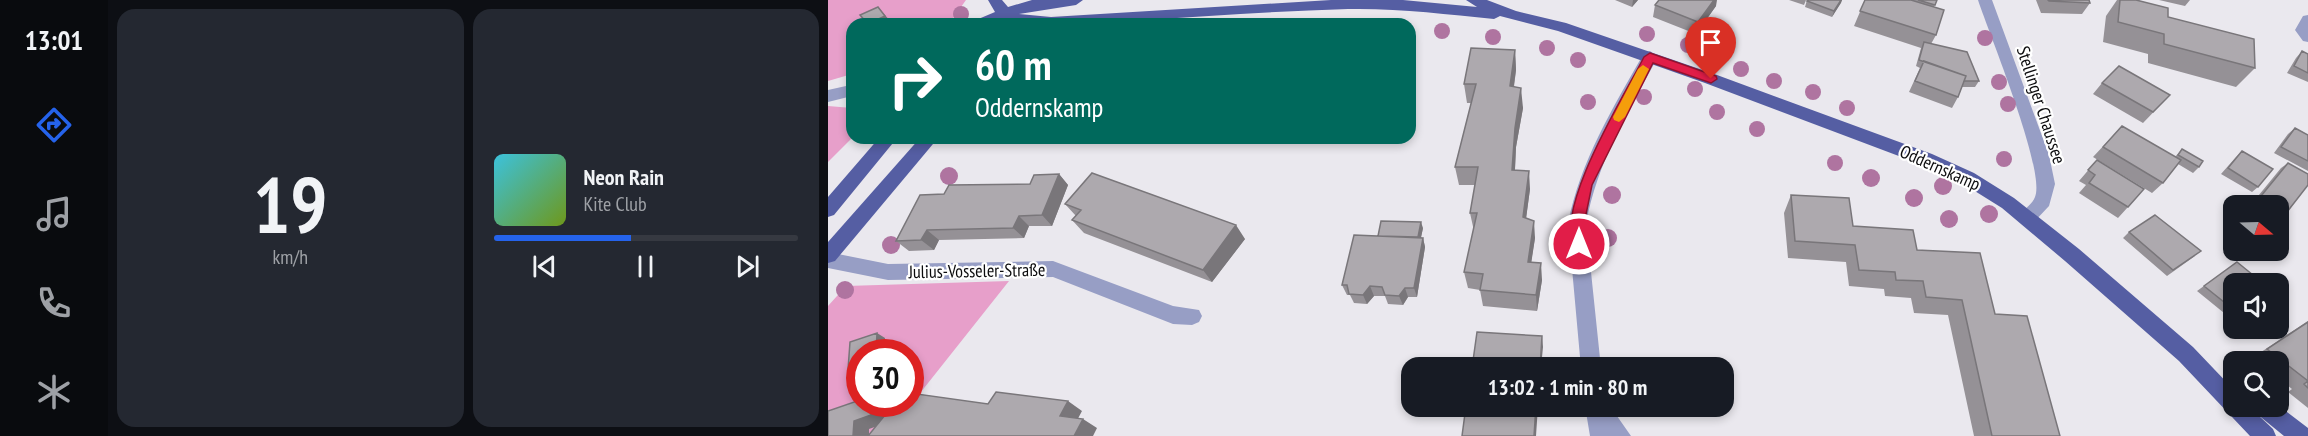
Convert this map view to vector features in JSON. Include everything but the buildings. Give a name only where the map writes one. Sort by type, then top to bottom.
[{"type":"main road","points":[[982,18],[997,4],[1076,0]]},
{"type":"main road","name":"Oddernskamp","points":[[1473,0],[1512,15],[1562,27],[1650,57],[1926,159],[1981,185],[2027,218],[2186,354],[2223,394]]},
{"type":"main road","name":"Oddernskamp","points":[[1112,18],[1373,1],[1512,15]]},
{"type":"main road","points":[[1024,18],[1034,2]]},
{"type":"main road","points":[[986,18],[997,4]]},
{"type":"main road","name":"Oddernskamp","points":[[997,4],[1016,18]]},
{"type":"main road","points":[[828,210],[884,144]]},
{"type":"main road","points":[[828,255],[925,144]]},
{"type":"main road","name":"Oddernskamp","points":[[2186,354],[2223,379]]},
{"type":"main road","name":"Oddernskamp","points":[[2245,417],[2265,436]]},
{"type":"main road","points":[[2278,417],[2301,436]]},
{"type":"street","name":"Stellinger Chaussee","points":[[1985,0],[2044,170],[2043,201],[2027,218]]},
{"type":"street","points":[[2308,20],[2302,30],[2308,37]]},
{"type":"street","points":[[1590,357],[1577,224],[1580,204],[1591,170],[1650,57]]},
{"type":"street","points":[[828,96],[846,92]]},
{"type":"street","name":"Julius-Vosseler-Straße","points":[[828,260],[888,272],[1053,269],[1173,315],[1192,316]]},
{"type":"street","points":[[1597,417],[1601,436]]},
{"type":"street","points":[[1604,417],[1620,436]]},
{"type":"shaded area","points":[[828,0],[966,0],[953,18],[846,18],[846,76],[828,81]]},
{"type":"shaded area","points":[[828,106],[846,108],[846,144],[828,162]]},
{"type":"shaded area","points":[[1009,281],[924,388],[924,339],[846,339],[846,417],[901,417],[886,436],[828,436],[828,306],[846,286]]},
{"type":"slow traffic","points":[[1619,117],[1643,69]]},
{"type":"route","points":[[1579,244],[1577,224],[1585,185],[1650,57],[1711,79]]}]
